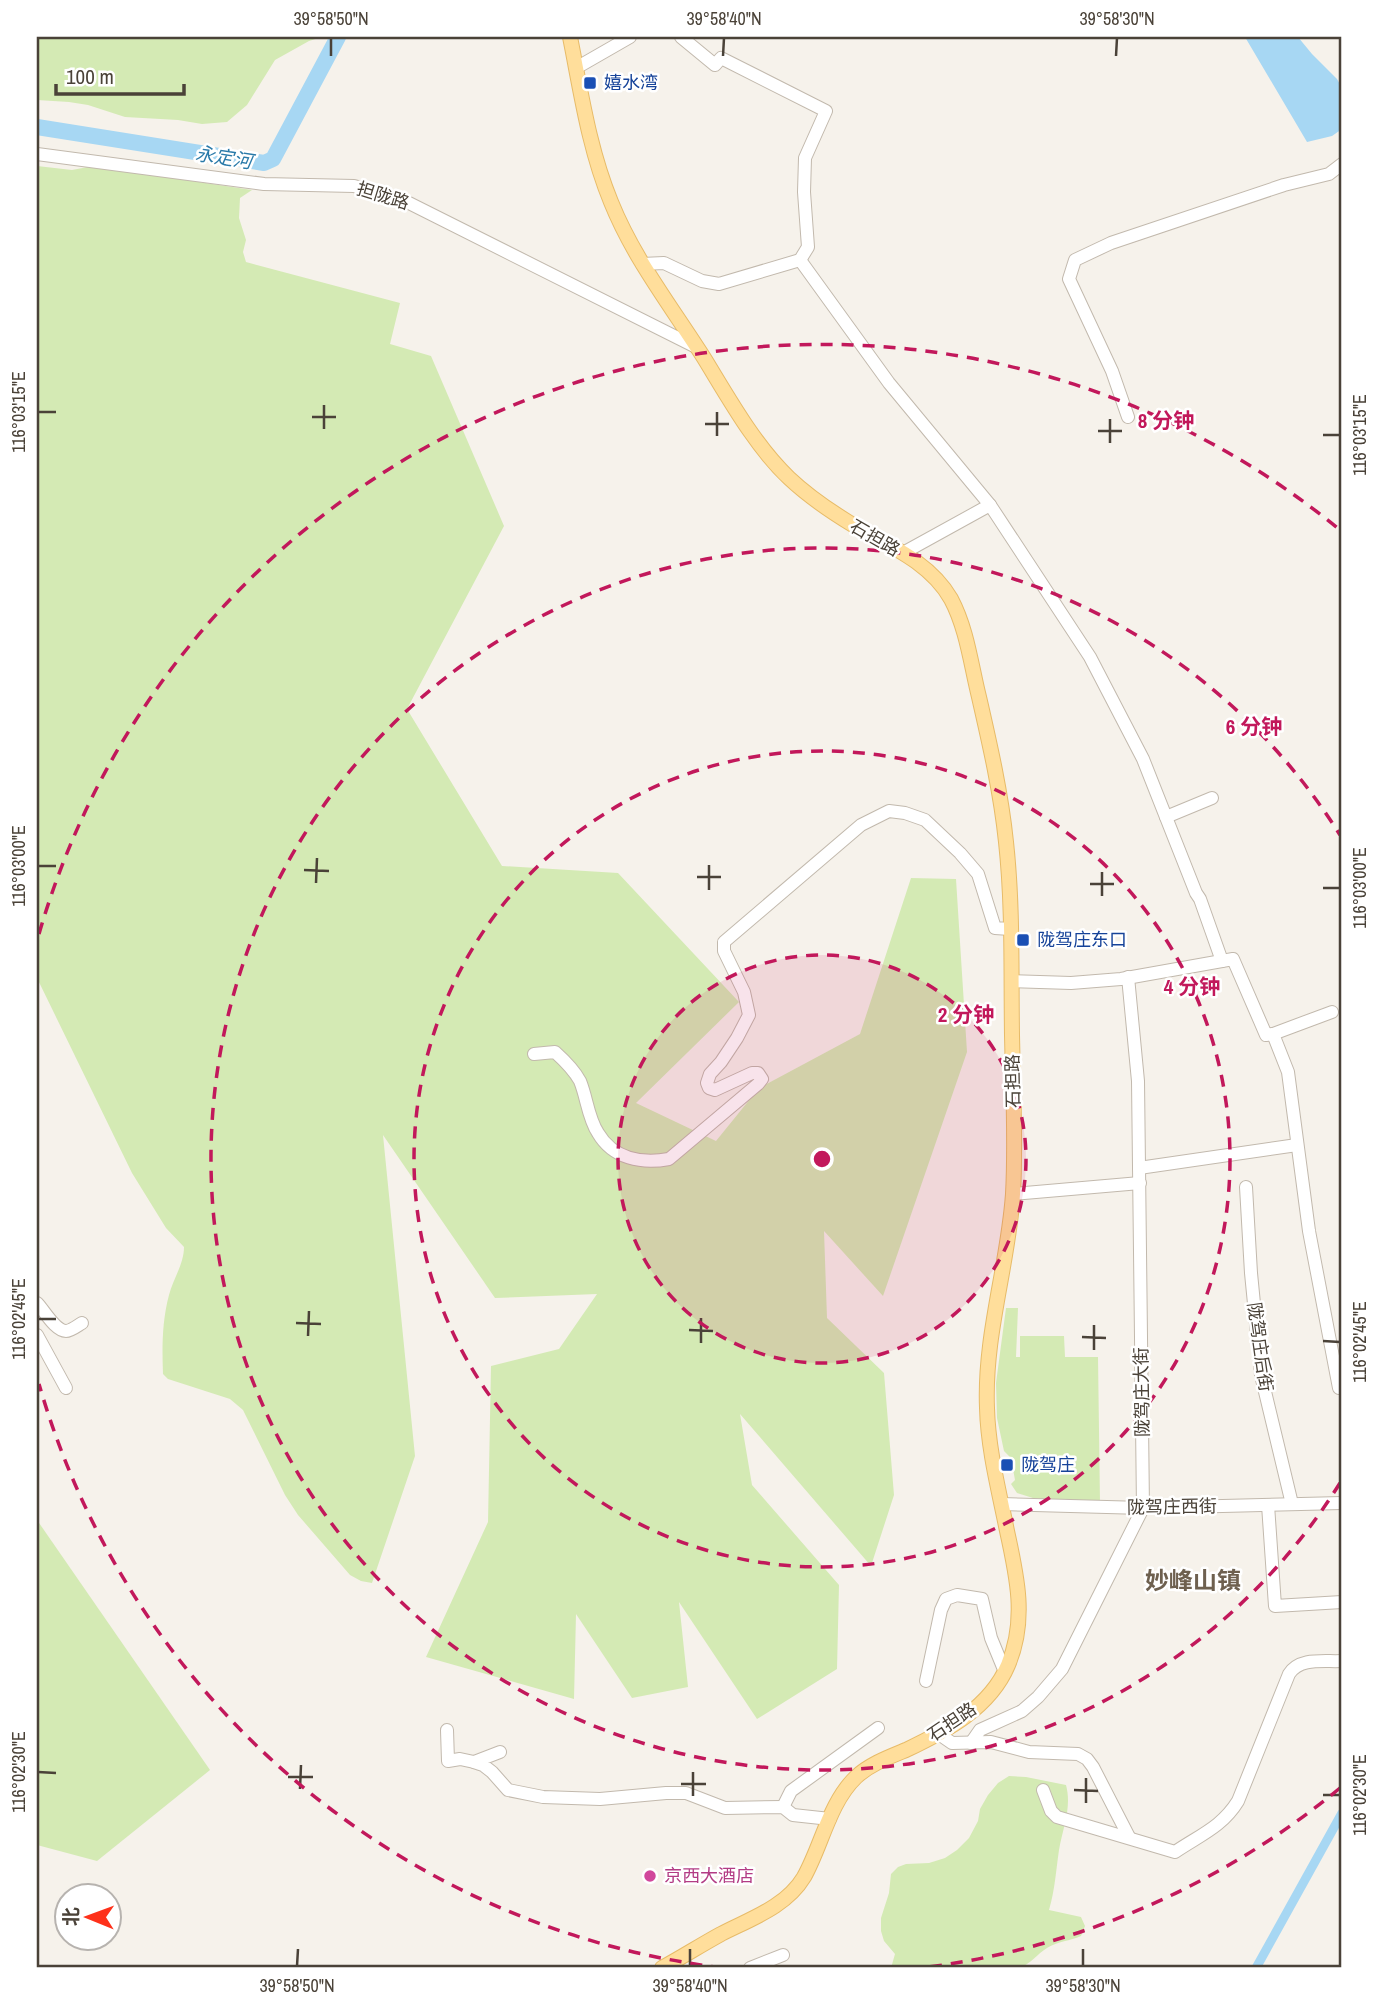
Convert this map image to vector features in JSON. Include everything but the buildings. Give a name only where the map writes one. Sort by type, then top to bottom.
[{"type":"main road","name":"石担路","points":[[570,37],[599,171],[612,205],[642,264],[671,311],[765,451],[785,475],[828,510],[928,570],[954,604],[994,764],[1009,862],[1013,1194],[986,1385],[989,1437],[1019,1592],[1017,1638],[1005,1672],[976,1709],[939,1734],[863,1771],[852,1781],[830,1819],[803,1878],[781,1902],[662,1968]]},
{"type":"street","points":[[576,68],[630,37]]},
{"type":"street","points":[[642,264],[663,263],[702,281],[719,284],[800,260],[808,247],[804,192],[805,158],[826,111],[721,58],[715,65],[681,37]]},
{"type":"street","name":"担陇路","points":[[37,154],[264,184],[354,186],[405,201],[698,348]]},
{"type":"street","points":[[1128,417],[1112,371],[1069,279],[1075,260],[1137,234],[1284,185],[1329,174],[1342,164]]},
{"type":"street","points":[[800,260],[889,383],[990,505],[1090,657],[1143,759],[1222,961]]},
{"type":"street","points":[[903,553],[990,505]]},
{"type":"street","points":[[1166,817],[1212,798]]},
{"type":"street","points":[[534,1054],[555,1052],[569,1065],[579,1080],[597,1132],[612,1151],[636,1160],[653,1162],[669,1159],[762,1079],[758,1073],[752,1073],[715,1090],[709,1088],[707,1083],[710,1074],[737,1038],[749,1015],[744,992],[724,951],[724,942],[861,825],[889,811],[925,820],[960,853],[978,874],[995,928],[1010,929]]},
{"type":"street","points":[[1011,981],[1071,983],[1121,979],[1233,959],[1266,1035],[1332,1012]]},
{"type":"street","name":"陇驾庄大街","points":[[971,1742],[980,1730],[1022,1711],[1062,1669],[1143,1508],[1138,1080],[1128,977]]},
{"type":"street","points":[[1273,1034],[1287,1072],[1309,1231],[1339,1388]]},
{"type":"street","points":[[1139,1168],[1297,1144]]},
{"type":"street","points":[[1013,1194],[1140,1183]]},
{"type":"street","name":"陇驾庄后街","points":[[1246,1187],[1261,1375],[1292,1504]]},
{"type":"street","points":[[37,1303],[63,1331],[69,1331],[82,1323]]},
{"type":"street","points":[[37,1335],[66,1388]]},
{"type":"street","name":"陇驾庄西街","points":[[1002,1504],[1143,1508],[1342,1503]]},
{"type":"street","points":[[1268,1505],[1275,1606],[1342,1602]]},
{"type":"street","points":[[926,1681],[941,1610],[946,1599],[957,1595],[982,1599],[991,1638],[1005,1672]]},
{"type":"street","points":[[1043,1790],[1051,1811],[1057,1817],[1175,1852],[1216,1827],[1230,1814],[1238,1801],[1289,1674],[1295,1666],[1306,1662],[1342,1661]]},
{"type":"street","points":[[783,1807],[791,1791],[878,1728]]},
{"type":"street","points":[[447,1730],[447,1761],[460,1759],[483,1765],[508,1790],[542,1797],[600,1799],[686,1793],[726,1808],[783,1807],[793,1815],[830,1819]]},
{"type":"street","points":[[939,1734],[952,1743],[991,1742],[1029,1752],[1079,1754],[1093,1767],[1129,1838]]},
{"type":"street","points":[[474,1762],[500,1752]]},
{"type":"street","points":[[750,1968],[783,1955]]},
{"type":"green space","points":[[37,37],[322,37],[309,41],[275,60],[247,105],[227,122],[202,124],[125,117],[88,105],[37,100]]},
{"type":"green space","points":[[37,166],[72,170],[93,166],[252,190],[240,198],[239,218],[246,240],[243,252],[246,262],[400,303],[390,344],[431,356],[504,526],[407,709],[502,866],[618,873],[739,1002],[636,1103],[716,1141],[759,1088],[860,1034],[911,878],[956,879],[967,1052],[883,1296],[824,1231],[827,1318],[884,1373],[894,1495],[871,1566],[740,1414],[752,1485],[839,1585],[837,1669],[757,1719],[679,1602],[688,1687],[632,1698],[576,1614],[574,1699],[426,1657],[488,1522],[491,1366],[559,1349],[597,1294],[495,1298],[383,1135],[415,1456],[372,1583],[350,1575],[298,1515],[285,1495],[243,1410],[230,1399],[168,1379],[163,1374],[165,1315],[184,1247],[166,1228],[132,1173],[37,978]]},
{"type":"green space","points":[[1006,1308],[1018,1308],[1016,1357],[1020,1357],[1020,1336],[1064,1336],[1065,1357],[1098,1357],[1100,1503],[1033,1498],[1017,1493],[1011,1484],[1015,1480],[1011,1458],[1004,1451],[997,1418],[996,1383]]},
{"type":"green space","points":[[37,1520],[210,1770],[97,1861],[37,1845]]},
{"type":"green space","points":[[1009,1776],[1066,1785],[1067,1809],[1049,1910],[1081,1917],[1085,1926],[1081,1936],[1043,1950],[1019,1968],[891,1968],[895,1954],[884,1941],[881,1918],[889,1893],[891,1874],[906,1864],[929,1863],[945,1858],[957,1850],[969,1838],[988,1795],[998,1783]]},
{"type":"water","points":[[1245,37],[1298,37],[1342,88],[1342,129],[1332,136],[1307,142]]},
{"type":"waterway","name":"永定河","points":[[37,127],[264,163],[273,159],[338,37]]},
{"type":"waterway","points":[[1256,1968],[1342,1813]]},
{"type":"place","name":"嬉水湾","points":[[590,83]]},
{"type":"place","name":"陇驾庄东口","points":[[1023,940]]},
{"type":"place","name":"陇驾庄","points":[[1007,1465]]},
{"type":"place","name":"京西大酒店","points":[[650,1876]]},
{"type":"district","name":"妙峰山镇","points":[[1193,1581]]}]
